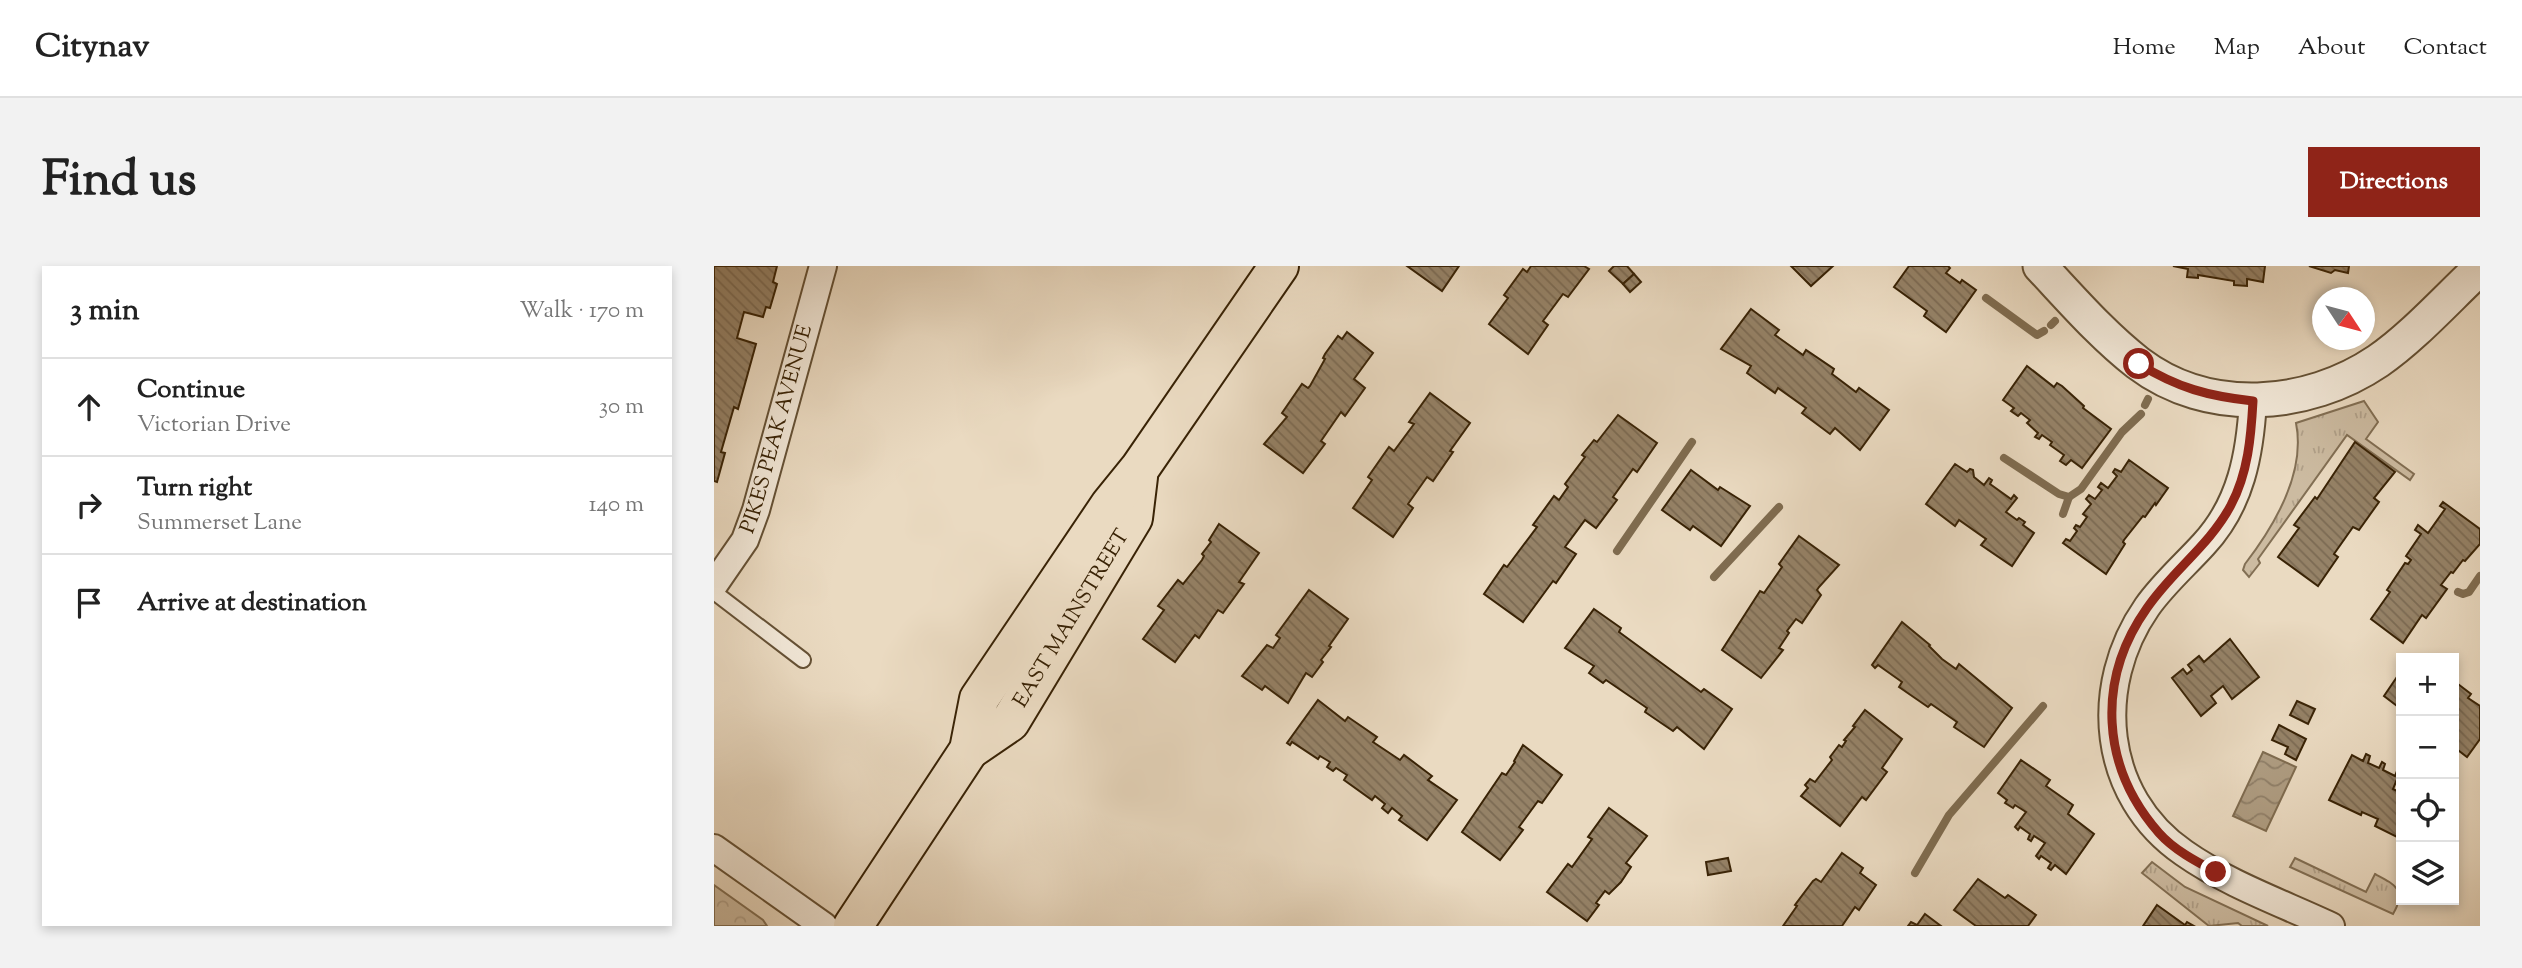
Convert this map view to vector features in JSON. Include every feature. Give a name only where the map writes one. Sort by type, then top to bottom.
[{"type":"main road","name":"EAST MAINSTREET","points":[[853,926],[969,750],[979,699],[1110,505],[1140,468],[1279,266]]},
{"type":"street","name":"PIKES PEAK AVENUE","points":[[714,585],[745,540],[756,510],[822,266]]},
{"type":"street","points":[[2040,266],[2096,325],[2139,364],[2188,389],[2217,397],[2253,401],[2307,394],[2343,381],[2361,371],[2396,347],[2480,268]]},
{"type":"street","points":[[2253,401],[2246,464],[2231,505],[2205,544],[2151,602],[2124,650],[2116,670],[2111,704],[2113,735],[2133,798],[2161,835],[2216,872],[2331,926]]},
{"type":"street","points":[[714,848],[824,926]]},
{"type":"lane","points":[[714,592],[803,660]]},
{"type":"green space","points":[[2364,401],[2378,422],[2366,439],[2414,474],[2410,480],[2347,435],[2258,559],[2260,563],[2249,577],[2243,570],[2245,564],[2277,515],[2292,479],[2298,442],[2296,423]]},
{"type":"green space","points":[[2295,858],[2366,892],[2375,874],[2396,888],[2397,906],[2393,914],[2290,867]]},
{"type":"green space","points":[[2152,862],[2185,887],[2268,926],[2242,926],[2238,923],[2209,926],[2142,873]]},
{"type":"green space","points":[[714,885],[763,920],[767,926],[714,926]]},
{"type":"water","points":[[2263,752],[2296,767],[2266,831],[2233,816]]},
{"type":"building","points":[[714,266],[777,266],[773,282],[777,284],[770,308],[766,307],[763,317],[744,312],[737,338],[756,344],[738,409],[734,407],[721,452],[725,453],[717,482],[714,481]]},
{"type":"building","points":[[1407,266],[1459,266],[1442,291]]},
{"type":"building","points":[[1531,266],[1584,266],[1589,269],[1568,297],[1563,294],[1543,321],[1548,325],[1528,354],[1489,324],[1508,298],[1504,295],[1523,269],[1527,272]]},
{"type":"building","points":[[1614,266],[1627,266],[1634,274],[1623,284],[1609,271]]},
{"type":"building","points":[[1791,266],[1833,266],[1811,286]]},
{"type":"building","points":[[1909,266],[1948,266],[1950,268],[1946,273],[1976,290],[1946,332],[1924,316],[1927,311],[1894,287]]},
{"type":"building","points":[[2173,266],[2265,266],[2263,282],[2247,279],[2247,286],[2198,275],[2198,278],[2187,277],[2188,269]]},
{"type":"building","points":[[2309,266],[2349,266],[2348,273],[2335,270],[2331,273]]},
{"type":"building","points":[[1634,274],[1641,282],[1630,292],[1623,284]]},
{"type":"building","points":[[1751,309],[1779,330],[1775,335],[1803,355],[1806,350],[1834,369],[1832,374],[1856,392],[1859,388],[1889,410],[1860,450],[1835,428],[1830,434],[1802,413],[1806,408],[1778,388],[1775,393],[1747,373],[1751,366],[1721,349]]},
{"type":"building","points":[[1347,332],[1373,353],[1354,379],[1365,388],[1345,416],[1341,412],[1321,441],[1325,444],[1303,473],[1264,444],[1287,417],[1282,413],[1302,384],[1308,388],[1310,386],[1325,359],[1325,354],[1338,336],[1342,339]]},
{"type":"building","points":[[2027,366],[2054,387],[2057,383],[2062,386],[2084,406],[2083,408],[2111,429],[2082,468],[2071,460],[2066,465],[2060,461],[2064,455],[2050,445],[2052,442],[2042,435],[2039,439],[2035,437],[2038,433],[2027,423],[2030,420],[2021,413],[2018,416],[2011,411],[2014,408],[2003,400]]},
{"type":"building","points":[[1430,393],[1470,423],[1433,481],[1427,477],[1408,504],[1413,508],[1393,537],[1353,508],[1372,480],[1368,477],[1389,447],[1394,451],[1414,424],[1409,422]]},
{"type":"building","points":[[1618,415],[1657,443],[1637,472],[1633,469],[1613,497],[1617,500],[1596,528],[1585,520],[1565,547],[1576,554],[1523,622],[1484,594],[1504,565],[1507,567],[1537,527],[1533,525],[1554,496],[1559,500],[1568,487],[1565,484],[1585,457],[1582,455],[1594,440],[1597,442]]},
{"type":"building","points":[[2355,442],[2395,472],[2374,498],[2379,502],[2359,530],[2353,527],[2334,554],[2338,557],[2318,586],[2278,557],[2299,528],[2294,525],[2315,497],[2317,499]]},
{"type":"building","points":[[2129,460],[2168,488],[2124,540],[2125,544],[2106,574],[2063,543],[2066,539],[2070,541],[2077,531],[2074,528],[2076,525],[2080,527],[2087,517],[2083,514],[2091,504],[2086,499],[2089,495],[2095,499],[2102,490],[2098,487],[2101,483],[2108,488],[2117,476],[2113,472],[2115,469],[2121,472]]},
{"type":"building","points":[[1955,464],[1967,472],[1973,470],[1974,477],[1984,485],[1989,478],[1992,480],[1990,484],[2011,499],[2014,495],[2017,498],[2006,512],[2025,522],[2023,525],[2034,533],[2012,566],[1981,545],[1986,539],[1959,520],[1955,526],[1926,504]]},
{"type":"building","points":[[1691,470],[1718,490],[1720,487],[1750,506],[1721,546],[1693,526],[1690,530],[1662,510]]},
{"type":"building","points":[[2443,502],[2480,529],[2480,544],[2453,573],[2451,572],[2441,585],[2447,589],[2426,618],[2422,615],[2403,643],[2371,619],[2390,592],[2387,590],[2405,563],[2408,564],[2411,560],[2406,556],[2421,534],[2415,530],[2418,525],[2428,533],[2445,509],[2440,506]]},
{"type":"building","points":[[1219,524],[1259,553],[1239,582],[1244,584],[1223,613],[1218,610],[1199,638],[1195,635],[1175,662],[1143,639],[1164,610],[1158,606],[1178,580],[1183,584],[1202,560],[1202,554]]},
{"type":"building","points":[[1799,536],[1839,565],[1817,590],[1821,595],[1802,623],[1796,619],[1787,631],[1789,633],[1779,648],[1783,650],[1761,678],[1722,650],[1760,591],[1764,593],[1782,567],[1779,564]]},
{"type":"building","points":[[1309,590],[1348,619],[1329,646],[1331,647],[1321,660],[1323,662],[1312,677],[1306,673],[1288,703],[1265,686],[1262,690],[1242,676],[1267,645],[1273,648],[1280,638],[1276,635]]},
{"type":"building","points":[[1594,609],[1621,628],[1619,632],[1701,692],[1704,689],[1732,709],[1704,749],[1677,727],[1673,731],[1645,712],[1647,708],[1606,680],[1603,683],[1589,673],[1594,666],[1565,648]]},
{"type":"building","points":[[1902,622],[1930,645],[1942,659],[1956,669],[1959,664],[2012,708],[1984,747],[1954,727],[1957,722],[1931,704],[1928,707],[1899,687],[1902,682],[1878,665],[1875,668],[1872,665]]},
{"type":"building","points":[[2230,639],[2259,677],[2232,699],[2223,686],[2211,696],[2216,703],[2201,716],[2172,678],[2183,669],[2187,674],[2192,670],[2188,665],[2199,656],[2204,662]]},
{"type":"building","points":[[2396,678],[2396,705],[2384,696]]},
{"type":"building","points":[[2459,685],[2471,694],[2468,698],[2480,706],[2480,739],[2467,757],[2459,751]]},
{"type":"building","points":[[1318,700],[1345,721],[1348,717],[1377,737],[1373,742],[1400,760],[1404,755],[1432,776],[1428,780],[1457,800],[1427,840],[1399,820],[1402,816],[1392,808],[1388,813],[1382,808],[1385,804],[1375,796],[1372,800],[1344,780],[1347,775],[1336,768],[1333,771],[1327,767],[1330,762],[1320,756],[1318,759],[1292,742],[1290,745],[1287,743]]},
{"type":"building","points":[[2297,701],[2315,709],[2308,724],[2290,715]]},
{"type":"building","points":[[1865,710],[1902,739],[1882,768],[1887,772],[1866,800],[1862,797],[1840,826],[1801,796],[1808,788],[1805,785],[1810,779],[1815,782],[1832,760],[1830,757],[1839,745],[1842,747]]},
{"type":"building","points":[[2279,725],[2306,739],[2296,760],[2285,754],[2288,747],[2272,740]]},
{"type":"building","points":[[1523,745],[1562,775],[1542,803],[1538,801],[1519,827],[1523,830],[1500,860],[1462,832],[1502,773],[1506,775]]},
{"type":"building","points":[[2366,754],[2370,756],[2368,763],[2379,768],[2382,762],[2385,764],[2383,770],[2395,776],[2396,774],[2393,789],[2396,790],[2396,836],[2375,826],[2378,819],[2362,812],[2361,815],[2329,800],[2352,755],[2363,761]]},
{"type":"building","points":[[2021,760],[2050,780],[2046,786],[2073,805],[2068,814],[2094,834],[2066,874],[2055,865],[2051,870],[2048,868],[2051,863],[2041,856],[2039,859],[2036,856],[2045,843],[2034,836],[2031,841],[2028,839],[2030,834],[2020,827],[2018,830],[2015,827],[2026,812],[2015,805],[2013,808],[2005,803],[2007,800],[1998,793]]},
{"type":"building","points":[[1609,808],[1647,836],[1626,863],[1631,867],[1621,882],[1609,894],[1605,891],[1587,921],[1547,892],[1568,864],[1572,867],[1592,839],[1588,837]]},
{"type":"building","points":[[1842,853],[1863,868],[1860,873],[1876,885],[1859,910],[1855,907],[1842,926],[1783,926],[1813,881],[1816,879],[1821,882]]},
{"type":"building","points":[[1728,858],[1731,871],[1708,875],[1706,862]]},
{"type":"building","points":[[1978,879],[2005,898],[2008,895],[2036,915],[2028,926],[1976,926],[1954,910]]},
{"type":"building","points":[[2157,905],[2185,925],[2187,922],[2194,926],[2143,926]]},
{"type":"building","points":[[1925,914],[1941,926],[1908,926],[1911,922],[1917,925]]},
{"type":"waterway","points":[[1986,298],[2037,335],[2044,331]]},
{"type":"waterway","points":[[2051,325],[2055,321]]},
{"type":"waterway","points":[[2145,405],[2148,399]]},
{"type":"waterway","points":[[2004,458],[2059,494],[2069,497],[2081,489],[2122,432],[2141,414]]},
{"type":"waterway","points":[[1617,551],[1692,442]]},
{"type":"waterway","points":[[2063,514],[2069,497]]},
{"type":"waterway","points":[[1714,577],[1779,507]]},
{"type":"waterway","points":[[2458,592],[2469,592],[2480,576]]},
{"type":"waterway","points":[[1915,873],[1949,815],[2043,706]]},
{"type":"route","points":[[2139,364],[2188,389],[2217,397],[2253,401],[2246,464],[2231,505],[2205,544],[2145,610],[2116,670],[2111,704],[2118,757],[2133,798],[2161,835],[2216,872]]}]
